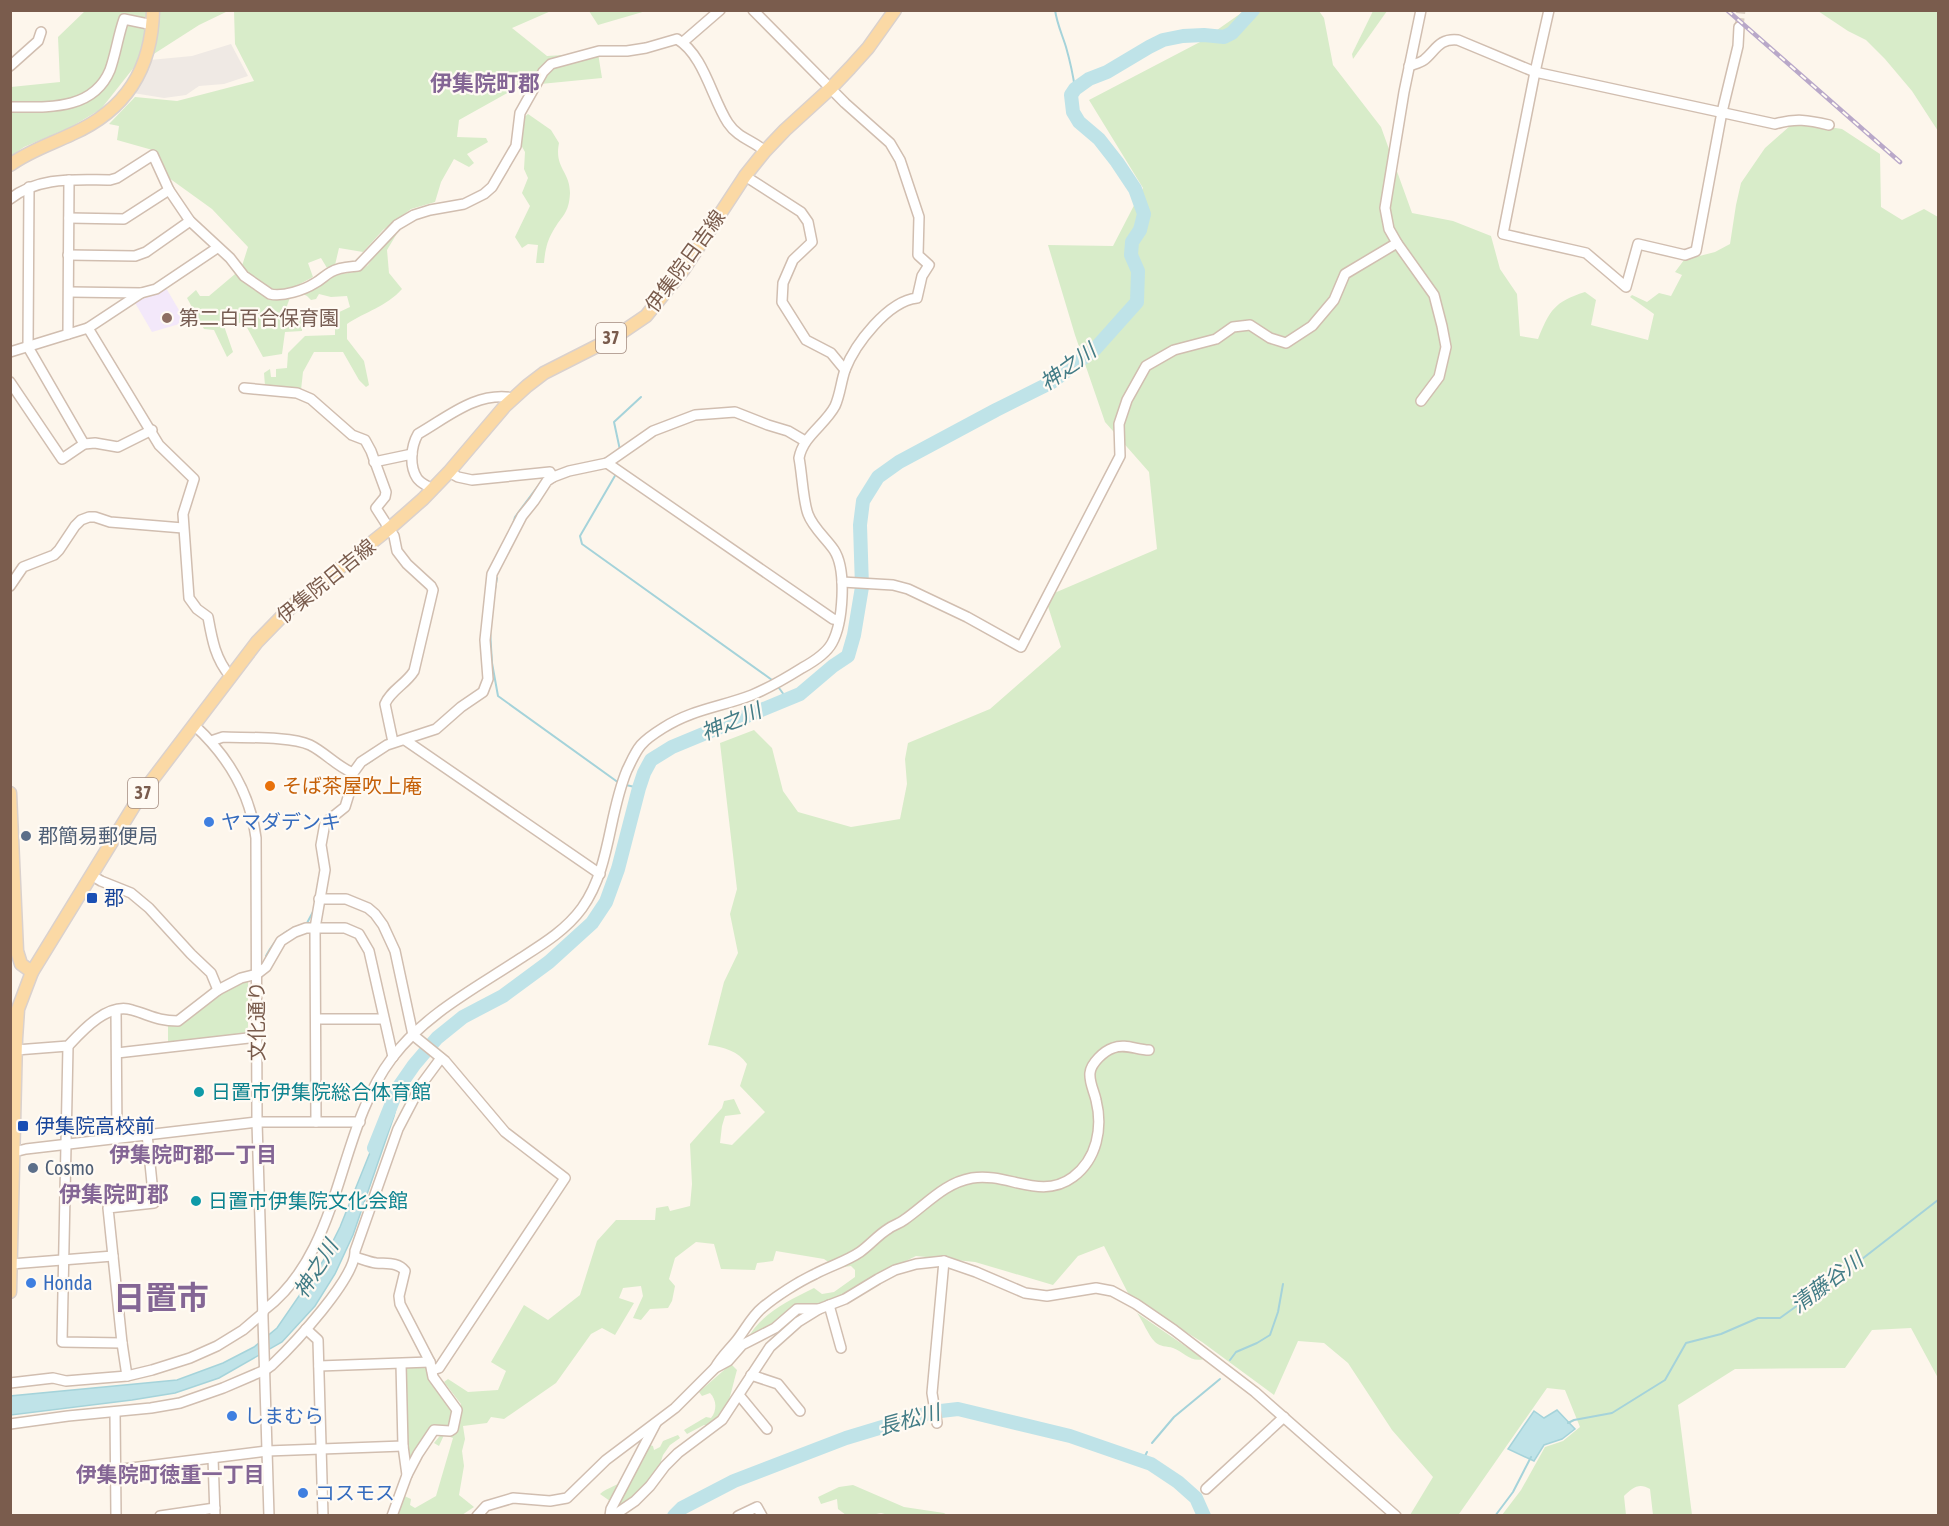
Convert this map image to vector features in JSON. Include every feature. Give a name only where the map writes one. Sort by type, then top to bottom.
[{"type":"main road","points":[[10,165],[31,152],[87,127],[122,100],[141,72],[153,25],[153,10]]},
{"type":"main road","name":"伊集院日吉線","points":[[10,1292],[14,1044],[18,1009],[32,972],[140,796],[230,676],[285,612],[390,528],[433,490],[513,398],[544,373],[615,337],[646,316],[684,269],[745,176],[765,151],[831,88],[868,48],[895,10]]},
{"type":"main road","points":[[10,793],[13,909],[18,958],[21,964],[32,972]]},
{"type":"street","points":[[683,42],[720,10]]},
{"type":"street","points":[[10,1383],[54,1378],[66,1381],[128,1376],[190,1358],[217,1346],[263,1314],[286,1291],[309,1257],[321,1234],[368,1101],[393,1057],[436,1015],[555,936],[582,908],[600,874],[623,780],[641,745],[686,715],[752,694],[809,664],[827,651],[833,642],[845,583],[836,553],[812,523],[806,508],[799,458],[804,441],[814,433],[834,408],[845,370],[858,346],[888,312],[905,301],[917,298],[922,276],[929,265],[918,255],[919,217],[900,160],[890,142],[831,88],[753,10]]},
{"type":"street","points":[[1421,10],[1385,208],[1389,229],[1396,243],[1434,296],[1443,326],[1446,347],[1439,377],[1421,401]]},
{"type":"street","points":[[1549,10],[1503,234],[1586,253],[1626,287],[1638,244],[1685,255],[1696,251],[1722,112],[1738,46],[1739,27]]},
{"type":"street","points":[[10,107],[55,107],[84,98],[97,89],[109,72],[124,19],[153,25]]},
{"type":"street","points":[[10,66],[38,40],[41,32]]},
{"type":"street","points":[[10,199],[29,187],[49,181],[117,178],[153,155],[169,190],[190,221],[230,258],[244,276],[270,294],[298,291],[315,284],[330,272],[358,266],[397,225],[414,215],[464,204],[484,194],[492,187],[516,146],[520,113],[543,72],[551,64],[599,51],[627,51],[677,39],[683,42],[704,71],[727,121],[735,132],[765,151]]},
{"type":"street","points":[[1409,66],[1423,60],[1439,43],[1452,39],[1535,72],[1775,124],[1792,119],[1829,125]]},
{"type":"street","points":[[745,176],[801,212],[808,222],[812,242],[794,260],[783,283],[782,302],[806,340],[831,353],[845,370]]},
{"type":"street","points":[[68,334],[69,180]]},
{"type":"street","points":[[29,187],[28,347],[84,444]]},
{"type":"street","points":[[69,218],[124,219],[169,190]]},
{"type":"street","points":[[68,255],[135,256],[146,252],[190,221]]},
{"type":"street","points":[[845,583],[893,585],[908,589],[967,617],[1021,647],[1120,456],[1119,424],[1126,400],[1146,366],[1174,350],[1215,339],[1233,327],[1250,325],[1270,338],[1286,343],[1312,326],[1334,300],[1345,274],[1396,243]]},
{"type":"street","points":[[70,292],[141,293],[156,289],[217,248]]},
{"type":"street","points":[[10,352],[88,328],[141,293]]},
{"type":"street","points":[[88,328],[159,445],[194,479],[184,507],[183,528],[189,598],[197,609],[208,616],[213,646],[218,659],[230,676]]},
{"type":"street","points":[[10,382],[62,459],[84,444],[94,443],[118,447],[152,430]]},
{"type":"street","points":[[244,388],[297,393],[311,399],[352,435],[365,440],[386,492],[385,497],[376,508],[390,528],[398,551],[407,564],[429,583],[433,590],[414,671],[406,682],[387,698],[386,704],[393,742]]},
{"type":"street","points":[[433,490],[418,479],[414,468],[412,454],[418,434],[469,402],[504,396],[513,398]]},
{"type":"street","points":[[316,1122],[315,928],[325,870],[321,845],[322,833],[328,819],[345,807],[353,773],[361,762],[393,742],[436,729],[460,707],[479,696],[486,686],[488,679],[485,640],[492,574],[522,516],[547,481],[552,475],[607,463],[653,431],[695,415],[735,412],[788,431],[804,441]]},
{"type":"street","points":[[374,462],[412,454]]},
{"type":"street","points":[[607,463],[833,619],[839,620]]},
{"type":"street","points":[[449,472],[472,480],[550,472],[552,475]]},
{"type":"street","points":[[10,586],[23,567],[54,555],[60,550],[75,526],[81,520],[89,517],[110,522],[183,528]]},
{"type":"street","name":"文化通り","points":[[194,725],[211,741],[237,778],[250,806],[254,822],[257,1122],[269,1515]]},
{"type":"street","points":[[211,741],[223,737],[301,742],[317,749],[338,766],[353,773]]},
{"type":"street","points":[[405,740],[600,874]]},
{"type":"street","points":[[91,875],[131,893],[149,908],[211,973],[218,988]]},
{"type":"street","points":[[319,899],[337,898],[353,901],[368,908],[383,925],[395,951],[415,1037],[439,1057],[505,1132],[565,1178],[439,1368],[401,1364],[319,1366]]},
{"type":"street","points":[[122,1343],[62,1342],[68,1046],[93,1020],[116,1011],[129,1009],[157,1020],[178,1021],[218,988],[257,974],[266,967],[281,941],[288,936],[306,928],[345,928],[359,934],[369,951],[393,1057]]},
{"type":"street","points":[[116,1011],[117,1138]]},
{"type":"street","points":[[316,1019],[383,1019]]},
{"type":"street","points":[[117,1053],[257,1037]]},
{"type":"street","points":[[14,1044],[68,1046]]},
{"type":"street","points":[[477,1515],[486,1506],[513,1498],[550,1501],[567,1498],[606,1460],[675,1408],[715,1368],[760,1309],[813,1275],[860,1252],[887,1229],[904,1221],[927,1200],[953,1184],[973,1178],[991,1177],[1032,1187],[1047,1187],[1061,1184],[1073,1177],[1085,1166],[1096,1144],[1100,1120],[1089,1076],[1091,1067],[1112,1048],[1125,1046],[1149,1050]]},
{"type":"street","points":[[10,1425],[180,1403],[265,1370],[306,1329],[339,1287],[355,1257],[355,1251],[398,1129],[439,1057]]},
{"type":"street","points":[[12,1152],[257,1122],[360,1122]]},
{"type":"street","points":[[128,1376],[122,1343],[108,1208],[154,1203],[147,1134]]},
{"type":"street","points":[[11,1264],[113,1256]]},
{"type":"street","points":[[355,1257],[403,1267],[405,1271],[399,1296],[400,1304],[431,1366],[433,1377],[458,1410],[453,1429],[450,1431],[434,1430],[418,1454],[407,1475],[392,1515]]},
{"type":"street","points":[[937,1421],[933,1396],[944,1261]]},
{"type":"street","points":[[611,1515],[635,1501],[650,1486],[664,1466],[722,1420],[770,1347],[798,1322],[819,1309],[845,1299],[895,1270],[916,1264],[944,1261],[1025,1293],[1047,1296],[1096,1288],[1112,1291],[1136,1304],[1255,1392],[1396,1515]]},
{"type":"street","points":[[829,1305],[841,1348]]},
{"type":"street","points":[[715,1368],[728,1360],[742,1345],[775,1328],[797,1309],[819,1309]]},
{"type":"street","points":[[306,1329],[318,1340],[323,1515]]},
{"type":"street","points":[[401,1364],[403,1446],[407,1475]]},
{"type":"street","points":[[751,1375],[778,1384],[800,1411]]},
{"type":"street","points":[[739,1395],[767,1429]]},
{"type":"street","points":[[115,1412],[116,1515]]},
{"type":"street","points":[[1206,1489],[1284,1417]]},
{"type":"street","points":[[611,1515],[611,1509],[659,1418]]},
{"type":"street","points":[[116,1470],[267,1451],[403,1446]]},
{"type":"street","points":[[160,1515],[215,1512],[213,1458]]},
{"type":"street","points":[[738,1515],[757,1506],[762,1515]]},
{"type":"shaded area","points":[[231,44],[248,76],[224,84],[199,86],[186,95],[164,98],[133,93],[144,76],[150,60],[192,56]]},
{"type":"shaded area","points":[[166,288],[186,322],[152,332],[134,301]]},
{"type":"green space","points":[[85,11],[228,11],[199,25],[135,66],[101,109],[71,127],[24,147],[11,156],[11,87],[60,82],[58,37]]},
{"type":"green space","points":[[234,11],[551,11],[512,28],[547,56],[598,53],[602,78],[520,86],[459,120],[457,137],[486,138],[488,142],[467,154],[474,163],[469,167],[454,159],[441,182],[435,202],[411,209],[383,230],[363,252],[339,248],[335,265],[327,268],[321,258],[308,263],[313,277],[294,287],[285,311],[285,317],[302,315],[302,331],[285,332],[282,354],[263,357],[244,322],[224,326],[233,352],[227,357],[214,330],[204,329],[187,298],[196,290],[200,296],[209,296],[241,269],[248,247],[212,209],[169,178],[156,151],[117,140],[119,126],[109,124],[135,97],[177,101],[254,81],[235,44]]},
{"type":"green space","points":[[589,11],[646,11],[598,25]]},
{"type":"green space","points":[[1244,11],[1319,11],[1324,18],[1333,65],[1381,127],[1412,213],[1453,221],[1491,236],[1500,269],[1517,294],[1520,336],[1538,339],[1554,308],[1566,299],[1585,292],[1596,300],[1591,325],[1648,340],[1654,314],[1630,297],[1632,295],[1647,302],[1659,293],[1671,296],[1682,275],[1675,272],[1684,260],[1715,252],[1730,244],[1741,183],[1765,148],[1790,126],[1809,124],[1842,129],[1880,154],[1881,207],[1902,220],[1924,209],[1938,217],[1938,1378],[1911,1328],[1872,1330],[1845,1368],[1735,1369],[1678,1405],[1692,1515],[1653,1515],[1650,1489],[1639,1486],[1624,1496],[1626,1515],[1502,1515],[1521,1490],[1545,1447],[1563,1441],[1580,1427],[1565,1390],[1547,1388],[1459,1514],[1410,1515],[1433,1477],[1392,1430],[1348,1363],[1324,1343],[1298,1341],[1274,1395],[1202,1342],[1130,1297],[1104,1246],[1078,1256],[1053,1285],[975,1262],[916,1256],[870,1279],[840,1299],[818,1306],[794,1305],[771,1327],[747,1339],[760,1322],[776,1309],[814,1288],[822,1294],[834,1292],[855,1277],[855,1270],[851,1266],[837,1268],[824,1259],[776,1251],[773,1261],[757,1263],[755,1270],[721,1269],[714,1244],[696,1242],[675,1258],[669,1279],[675,1286],[668,1308],[650,1309],[641,1320],[633,1318],[643,1296],[641,1286],[623,1288],[619,1298],[634,1303],[615,1335],[602,1328],[591,1334],[556,1383],[504,1419],[491,1417],[487,1423],[463,1426],[464,1466],[459,1495],[474,1507],[462,1515],[397,1516],[402,1495],[411,1499],[410,1505],[415,1508],[436,1496],[453,1438],[444,1435],[439,1446],[434,1443],[443,1432],[455,1429],[461,1404],[444,1382],[448,1379],[468,1392],[498,1390],[506,1371],[491,1362],[524,1305],[548,1320],[580,1295],[597,1241],[616,1220],[655,1220],[656,1208],[668,1206],[670,1211],[690,1206],[692,1184],[690,1144],[722,1108],[724,1101],[734,1099],[741,1114],[725,1116],[720,1143],[732,1145],[765,1112],[740,1086],[747,1064],[730,1050],[708,1045],[724,982],[738,953],[730,914],[737,889],[720,743],[754,730],[772,748],[783,791],[798,812],[851,827],[900,819],[907,784],[905,759],[908,743],[990,709],[1061,647],[1045,597],[1157,549],[1149,472],[1105,422],[1075,335],[1048,245],[1113,246],[1143,188],[1089,100],[1200,42]]},
{"type":"green space","points":[[1373,11],[1387,11],[1353,59],[1352,54]]},
{"type":"green space","points":[[1818,11],[1938,11],[1938,131],[1912,91],[1866,40]]},
{"type":"green space","points":[[528,114],[551,130],[559,143],[560,164],[568,179],[570,193],[568,206],[549,239],[544,263],[536,263],[538,245],[528,244],[522,248],[515,237],[530,206],[522,193],[528,178],[524,169],[525,152],[521,145],[523,118]]},
{"type":"green space","points":[[402,225],[387,250],[389,273],[402,289],[383,304],[347,324],[347,339],[364,361],[369,385],[366,387],[359,380],[343,352],[314,352],[303,372],[301,390],[265,386],[264,373],[270,369],[271,377],[276,377],[276,369],[287,368],[288,353],[305,336],[335,335],[335,314],[350,307],[347,296],[331,297],[319,294],[316,299],[311,300],[301,293],[331,276],[360,271],[368,265],[386,240]]},
{"type":"green space","points":[[248,979],[248,1035],[168,1044],[168,1023]]},
{"type":"green space","points":[[1137,1313],[1204,1359],[1195,1360],[1173,1348],[1157,1344]]},
{"type":"green space","points":[[731,1364],[737,1370],[726,1409],[710,1426],[704,1425],[687,1434],[684,1430],[706,1417],[711,1418],[714,1412],[715,1402],[710,1393],[702,1396],[699,1392]]},
{"type":"green space","points":[[426,1366],[455,1412],[451,1427],[437,1426],[411,1462],[407,1461],[404,1370],[407,1367]]},
{"type":"green space","points":[[678,1435],[680,1438],[670,1445],[663,1455],[659,1467],[648,1484],[620,1508],[600,1494],[633,1475],[650,1445],[654,1450],[660,1447],[663,1441]]},
{"type":"green space","points":[[853,1485],[904,1507],[947,1515],[892,1516],[881,1513],[846,1515],[838,1509],[837,1499],[821,1504],[818,1497],[839,1487]]},
{"type":"water","points":[[398,1100],[353,1235],[335,1274],[315,1306],[282,1342],[219,1378],[175,1393],[11,1415],[10,1396],[177,1380],[223,1363],[254,1347],[277,1328],[323,1261],[340,1227],[371,1150]]},
{"type":"water","points":[[1557,1410],[1575,1429],[1562,1439],[1544,1445],[1534,1461],[1508,1449],[1534,1411],[1544,1418]]},
{"type":"waterway","points":[[1055,10],[1069,57],[1075,89]]},
{"type":"waterway","name":"神之川","points":[[374,1148],[398,1088],[437,1038],[463,1017],[503,996],[549,962],[592,923],[606,902],[618,869],[639,788],[651,760],[672,747],[800,694],[848,656],[862,587],[860,525],[863,501],[878,477],[899,462],[1052,382],[1095,349],[1137,302],[1138,271],[1131,255],[1132,242],[1140,230],[1144,214],[1135,189],[1117,162],[1099,139],[1079,122],[1073,112],[1071,95],[1075,89],[1089,79],[1107,72],[1163,40],[1183,36],[1224,37],[1232,33],[1253,10]]},
{"type":"waterway","points":[[620,450],[614,422],[641,397]]},
{"type":"waterway","points":[[615,473],[580,536],[582,544],[772,680]]},
{"type":"waterway","points":[[513,524],[515,517],[541,482]]},
{"type":"waterway","points":[[495,589],[497,578]]},
{"type":"waterway","points":[[490,630],[492,663],[498,696],[619,783]]},
{"type":"waterway","points":[[779,688],[787,699]]},
{"type":"waterway","points":[[362,767],[373,760]]},
{"type":"waterway","points":[[355,786],[359,771]]},
{"type":"waterway","points":[[626,785],[639,788]]},
{"type":"waterway","points":[[266,956],[283,934],[307,923],[315,908]]},
{"type":"waterway","name":"清藤谷川","points":[[1568,1423],[1612,1413],[1665,1380],[1686,1343],[1721,1334],[1758,1318],[1780,1318],[1938,1200]]},
{"type":"waterway","points":[[1230,1360],[1236,1352],[1270,1335],[1278,1312],[1283,1284]]},
{"type":"waterway","points":[[1152,1443],[1174,1417],[1220,1379]]},
{"type":"waterway","name":"長松川","points":[[674,1516],[682,1508],[734,1481],[846,1438],[932,1412],[958,1409],[1070,1436],[1151,1464],[1178,1482],[1196,1498],[1204,1516]]},
{"type":"waterway","points":[[1143,1460],[1147,1452]]},
{"type":"waterway","name":"清藤谷川","points":[[1495,1516],[1513,1492],[1531,1457]]},
{"type":"tunnel","points":[[1739,27],[1741,10]]},
{"type":"railway","points":[[1727,10],[1900,162]]},
{"type":"place","name":"第二白百合保育園","points":[[167,318]]},
{"type":"place","name":"そば茶屋吹上庵","points":[[270,786]]},
{"type":"place","name":"ヤマダデンキ","points":[[209,822]]},
{"type":"place","name":"郡簡易郵便局","points":[[26,836]]},
{"type":"place","name":"郡","points":[[92,898]]},
{"type":"place","name":"日置市伊集院総合体育館","points":[[199,1092]]},
{"type":"place","name":"伊集院高校前","points":[[23,1126]]},
{"type":"place","name":"Cosmo","points":[[33,1168]]},
{"type":"place","name":"日置市伊集院文化会館","points":[[196,1201]]},
{"type":"place","name":"Honda","points":[[31,1283]]},
{"type":"place","name":"しまむら","points":[[232,1416]]},
{"type":"place","name":"コスモス","points":[[303,1493]]},
{"type":"district","name":"伊集院町郡","points":[[485,83]]},
{"type":"district","name":"伊集院町郡一丁目","points":[[193,1155]]},
{"type":"district","name":"伊集院町郡","points":[[114,1194]]},
{"type":"district","name":"日置市","points":[[161,1298]]},
{"type":"district","name":"伊集院町徳重一丁目","points":[[170,1475]]}]
